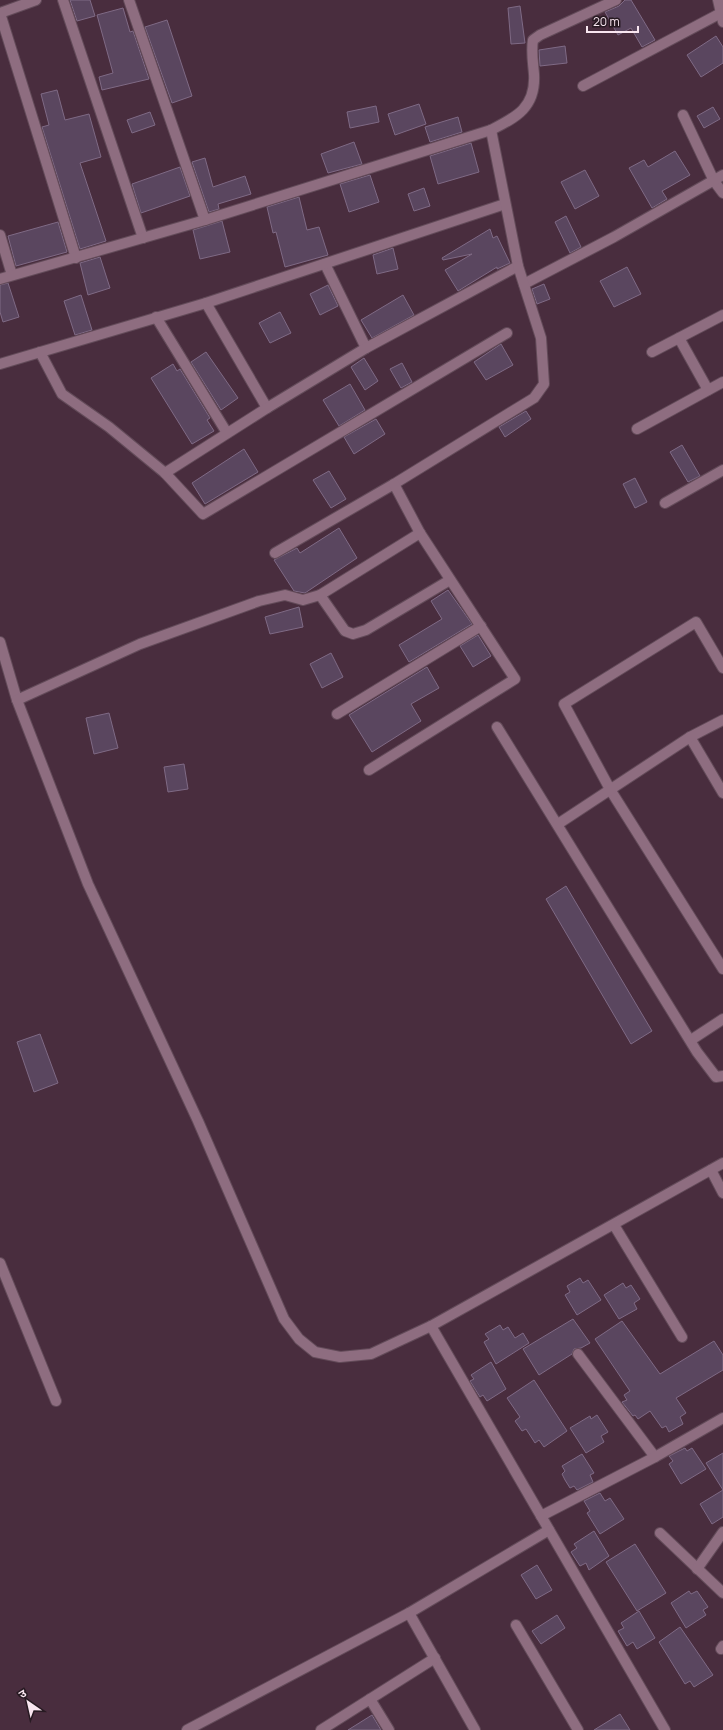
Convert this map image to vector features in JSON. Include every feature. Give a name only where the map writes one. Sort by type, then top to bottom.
[{"type":"street","points":[[36,0],[0,13],[76,258]]},
{"type":"street","points":[[63,0],[143,238]]},
{"type":"street","points":[[129,0],[205,220]]},
{"type":"street","points":[[0,279],[205,220],[491,130],[511,120],[523,111],[530,100],[534,85],[533,40],[540,35],[616,0]]},
{"type":"street","points":[[583,86],[722,18],[718,0]]},
{"type":"street","points":[[683,115],[714,181],[723,193]]},
{"type":"street","points":[[275,553],[394,484],[534,398],[544,384],[541,338],[518,266],[491,130]]},
{"type":"street","points":[[524,284],[614,237],[723,175]]},
{"type":"street","points":[[0,364],[206,303],[505,204]]},
{"type":"street","points":[[0,236],[12,275]]},
{"type":"street","points":[[325,264],[366,348]]},
{"type":"street","points":[[165,473],[267,408],[366,348],[518,266]]},
{"type":"street","points":[[206,303],[267,408]]},
{"type":"street","points":[[652,352],[723,315]]},
{"type":"street","points":[[156,317],[227,433]]},
{"type":"street","points":[[40,352],[62,394],[110,427],[165,473],[204,514],[507,334]]},
{"type":"street","points":[[679,338],[708,390]]},
{"type":"street","points":[[637,429],[723,382]]},
{"type":"street","points":[[665,503],[723,470]]},
{"type":"street","points":[[369,770],[515,679],[420,533],[394,484]]},
{"type":"street","points":[[17,700],[140,644],[259,602],[285,595],[303,600],[320,596],[420,533]]},
{"type":"street","points":[[320,596],[345,631],[353,634],[366,630],[450,580]]},
{"type":"street","points":[[723,668],[696,622],[564,704],[611,790],[723,970]]},
{"type":"street","points":[[337,714],[481,626]]},
{"type":"street","points":[[0,642],[17,700],[88,884],[198,1121],[284,1319],[299,1339],[315,1352],[340,1357],[371,1354],[431,1326],[723,1163]]},
{"type":"street","points":[[558,824],[690,737],[723,720]]},
{"type":"street","points":[[497,727],[707,1067],[716,1077],[723,1076]]},
{"type":"street","points":[[690,737],[723,793]]},
{"type":"street","points":[[691,1040],[723,1020]]},
{"type":"street","points":[[711,1170],[723,1193]]},
{"type":"street","points":[[614,1225],[682,1337]]},
{"type":"street","points":[[0,1263],[56,1401]]},
{"type":"street","points":[[431,1326],[665,1730]]},
{"type":"street","points":[[578,1354],[655,1457]]},
{"type":"street","points":[[541,1516],[655,1457],[723,1418]]},
{"type":"street","points":[[187,1730],[409,1613],[549,1530]]},
{"type":"street","points":[[697,1568],[723,1532]]},
{"type":"street","points":[[660,1533],[723,1593]]},
{"type":"street","points":[[409,1613],[475,1730]]},
{"type":"street","points":[[516,1625],[578,1730]]},
{"type":"street","points":[[321,1730],[435,1658]]},
{"type":"street","points":[[370,1699],[389,1730]]},
{"type":"building","points":[[70,0],[90,0],[95,16],[77,21]]},
{"type":"building","points":[[625,0],[631,0],[655,40],[642,47],[631,28],[618,35],[605,12],[619,6]]},
{"type":"building","points":[[520,6],[525,43],[511,44],[508,8]]},
{"type":"building","points":[[123,8],[130,32],[133,31],[149,79],[102,90],[99,77],[113,73],[97,15]]},
{"type":"building","points":[[167,20],[192,96],[172,103],[145,27]]},
{"type":"building","points":[[716,36],[723,47],[723,63],[701,77],[687,55]]},
{"type":"building","points":[[565,46],[567,63],[540,66],[539,50]]},
{"type":"building","points":[[57,90],[65,120],[89,114],[101,157],[80,163],[106,241],[80,249],[42,127],[49,125],[41,94]]},
{"type":"building","points":[[419,104],[426,124],[395,135],[388,114]]},
{"type":"building","points":[[376,106],[379,122],[350,128],[347,112]]},
{"type":"building","points":[[713,107],[720,119],[704,128],[697,116]]},
{"type":"building","points":[[150,112],[155,125],[132,133],[127,120]]},
{"type":"building","points":[[458,117],[462,132],[430,142],[425,127]]},
{"type":"building","points":[[354,142],[362,164],[328,173],[321,154]]},
{"type":"building","points":[[471,143],[479,172],[438,184],[430,156]]},
{"type":"building","points":[[675,151],[690,175],[662,191],[667,199],[652,208],[629,168],[644,160],[648,167]]},
{"type":"building","points":[[205,158],[213,187],[245,176],[251,194],[218,204],[219,209],[209,212],[192,162]]},
{"type":"building","points":[[180,167],[190,196],[141,213],[132,184]]},
{"type":"building","points":[[585,170],[599,196],[575,209],[561,182]]},
{"type":"building","points":[[370,175],[379,202],[349,212],[340,184]]},
{"type":"building","points":[[424,188],[430,206],[414,211],[408,194]]},
{"type":"building","points":[[299,197],[307,230],[319,227],[328,255],[285,267],[276,232],[273,233],[267,207]]},
{"type":"building","points":[[566,216],[581,247],[570,253],[555,222]]},
{"type":"building","points":[[222,221],[230,252],[200,259],[193,230]]},
{"type":"building","points":[[58,222],[67,252],[16,266],[8,236]]},
{"type":"building","points":[[490,229],[493,238],[497,236],[510,263],[497,269],[497,267],[458,291],[445,270],[472,254],[443,260],[442,258]]},
{"type":"building","points":[[393,248],[398,269],[377,274],[373,255]]},
{"type":"building","points":[[100,257],[110,288],[88,295],[80,263]]},
{"type":"building","points":[[627,267],[641,294],[614,307],[600,281]]},
{"type":"building","points":[[8,283],[19,317],[3,322],[0,312],[0,285]]},
{"type":"building","points":[[544,284],[550,299],[537,304],[532,289]]},
{"type":"building","points":[[328,285],[338,306],[320,315],[310,294]]},
{"type":"building","points":[[81,295],[92,330],[75,335],[64,301]]},
{"type":"building","points":[[403,295],[414,315],[372,338],[361,320]]},
{"type":"building","points":[[280,312],[291,333],[270,343],[259,323]]},
{"type":"building","points":[[501,344],[513,365],[486,380],[474,362]]},
{"type":"building","points":[[206,352],[238,398],[221,410],[191,362]]},
{"type":"building","points":[[364,358],[378,381],[365,390],[351,367]]},
{"type":"building","points":[[402,363],[412,382],[401,388],[390,369]]},
{"type":"building","points":[[173,364],[177,371],[180,369],[210,418],[207,420],[214,431],[192,444],[151,378]]},
{"type":"building","points":[[350,384],[365,410],[339,426],[323,400]]},
{"type":"building","points":[[526,411],[531,419],[505,437],[499,427]]},
{"type":"building","points":[[376,419],[385,434],[354,454],[344,437]]},
{"type":"building","points":[[682,445],[700,476],[688,482],[670,452]]},
{"type":"building","points":[[244,449],[258,472],[205,504],[192,483]]},
{"type":"building","points":[[329,471],[346,499],[331,508],[313,480]]},
{"type":"building","points":[[635,478],[647,502],[635,508],[623,484]]},
{"type":"building","points":[[339,528],[357,558],[305,593],[294,591],[274,560],[297,548],[300,553]]},
{"type":"building","points":[[448,590],[472,624],[409,662],[399,645],[442,619],[431,601]]},
{"type":"building","points":[[299,607],[303,627],[270,634],[265,617]]},
{"type":"building","points":[[478,635],[491,656],[473,667],[460,646]]},
{"type":"building","points":[[331,653],[343,677],[322,688],[310,664]]},
{"type":"building","points":[[427,667],[439,688],[411,704],[421,721],[372,752],[349,715]]},
{"type":"building","points":[[109,713],[118,748],[94,754],[86,718]]},
{"type":"building","points":[[184,764],[188,789],[168,792],[164,767]]},
{"type":"building","points":[[566,886],[652,1031],[631,1044],[546,899]]},
{"type":"building","points":[[40,1034],[58,1083],[34,1092],[17,1042]]},
{"type":"building","points":[[580,1278],[583,1283],[588,1280],[601,1300],[577,1315],[565,1295],[570,1292],[567,1286]]},
{"type":"building","points":[[623,1283],[626,1288],[631,1285],[640,1299],[634,1303],[637,1309],[619,1319],[604,1295]]},
{"type":"building","points":[[573,1319],[590,1343],[581,1348],[574,1349],[572,1354],[539,1375],[523,1349]]},
{"type":"building","points":[[622,1321],[660,1374],[714,1341],[723,1355],[723,1370],[676,1398],[686,1413],[680,1417],[683,1424],[669,1432],[666,1426],[662,1428],[650,1411],[638,1419],[635,1415],[633,1416],[622,1402],[627,1400],[624,1395],[630,1391],[595,1339]]},
{"type":"building","points":[[500,1325],[503,1330],[508,1327],[515,1338],[523,1333],[529,1343],[496,1364],[484,1342],[489,1339],[485,1334]]},
{"type":"building","points":[[491,1362],[506,1389],[487,1401],[483,1395],[480,1397],[470,1381],[474,1379],[471,1375]]},
{"type":"building","points":[[534,1380],[567,1431],[544,1447],[539,1440],[535,1443],[526,1429],[522,1431],[515,1421],[520,1417],[507,1398]]},
{"type":"building","points":[[597,1415],[608,1432],[601,1436],[604,1442],[586,1453],[570,1428],[590,1416],[591,1419]]},
{"type":"building","points":[[685,1448],[687,1451],[692,1448],[706,1469],[681,1484],[669,1464],[673,1461],[669,1456]]},
{"type":"building","points":[[723,1453],[723,1490],[706,1463]]},
{"type":"building","points":[[582,1454],[594,1473],[590,1475],[593,1482],[577,1490],[574,1486],[570,1488],[565,1480],[562,1474],[565,1471],[562,1466]]},
{"type":"building","points":[[723,1490],[723,1517],[712,1524],[700,1504]]},
{"type":"building","points":[[600,1493],[605,1501],[610,1498],[624,1519],[600,1534],[587,1513],[590,1511],[584,1501]]},
{"type":"building","points":[[594,1531],[609,1556],[589,1570],[586,1563],[580,1566],[571,1552],[577,1548],[574,1544]]},
{"type":"building","points":[[635,1544],[666,1593],[637,1611],[606,1562]]},
{"type":"building","points":[[537,1565],[552,1590],[536,1599],[521,1575]]},
{"type":"building","points":[[689,1591],[691,1594],[697,1591],[708,1607],[703,1610],[706,1615],[686,1628],[671,1603]]},
{"type":"building","points":[[639,1611],[655,1638],[637,1649],[633,1642],[627,1646],[618,1631],[624,1628],[621,1623]]},
{"type":"building","points":[[557,1615],[565,1628],[541,1644],[532,1631]]},
{"type":"building","points":[[680,1627],[713,1675],[694,1687],[690,1681],[685,1684],[659,1642]]},
{"type":"building","points":[[620,1714],[630,1730],[594,1730]]},
{"type":"building","points":[[372,1715],[381,1730],[348,1730]]}]
